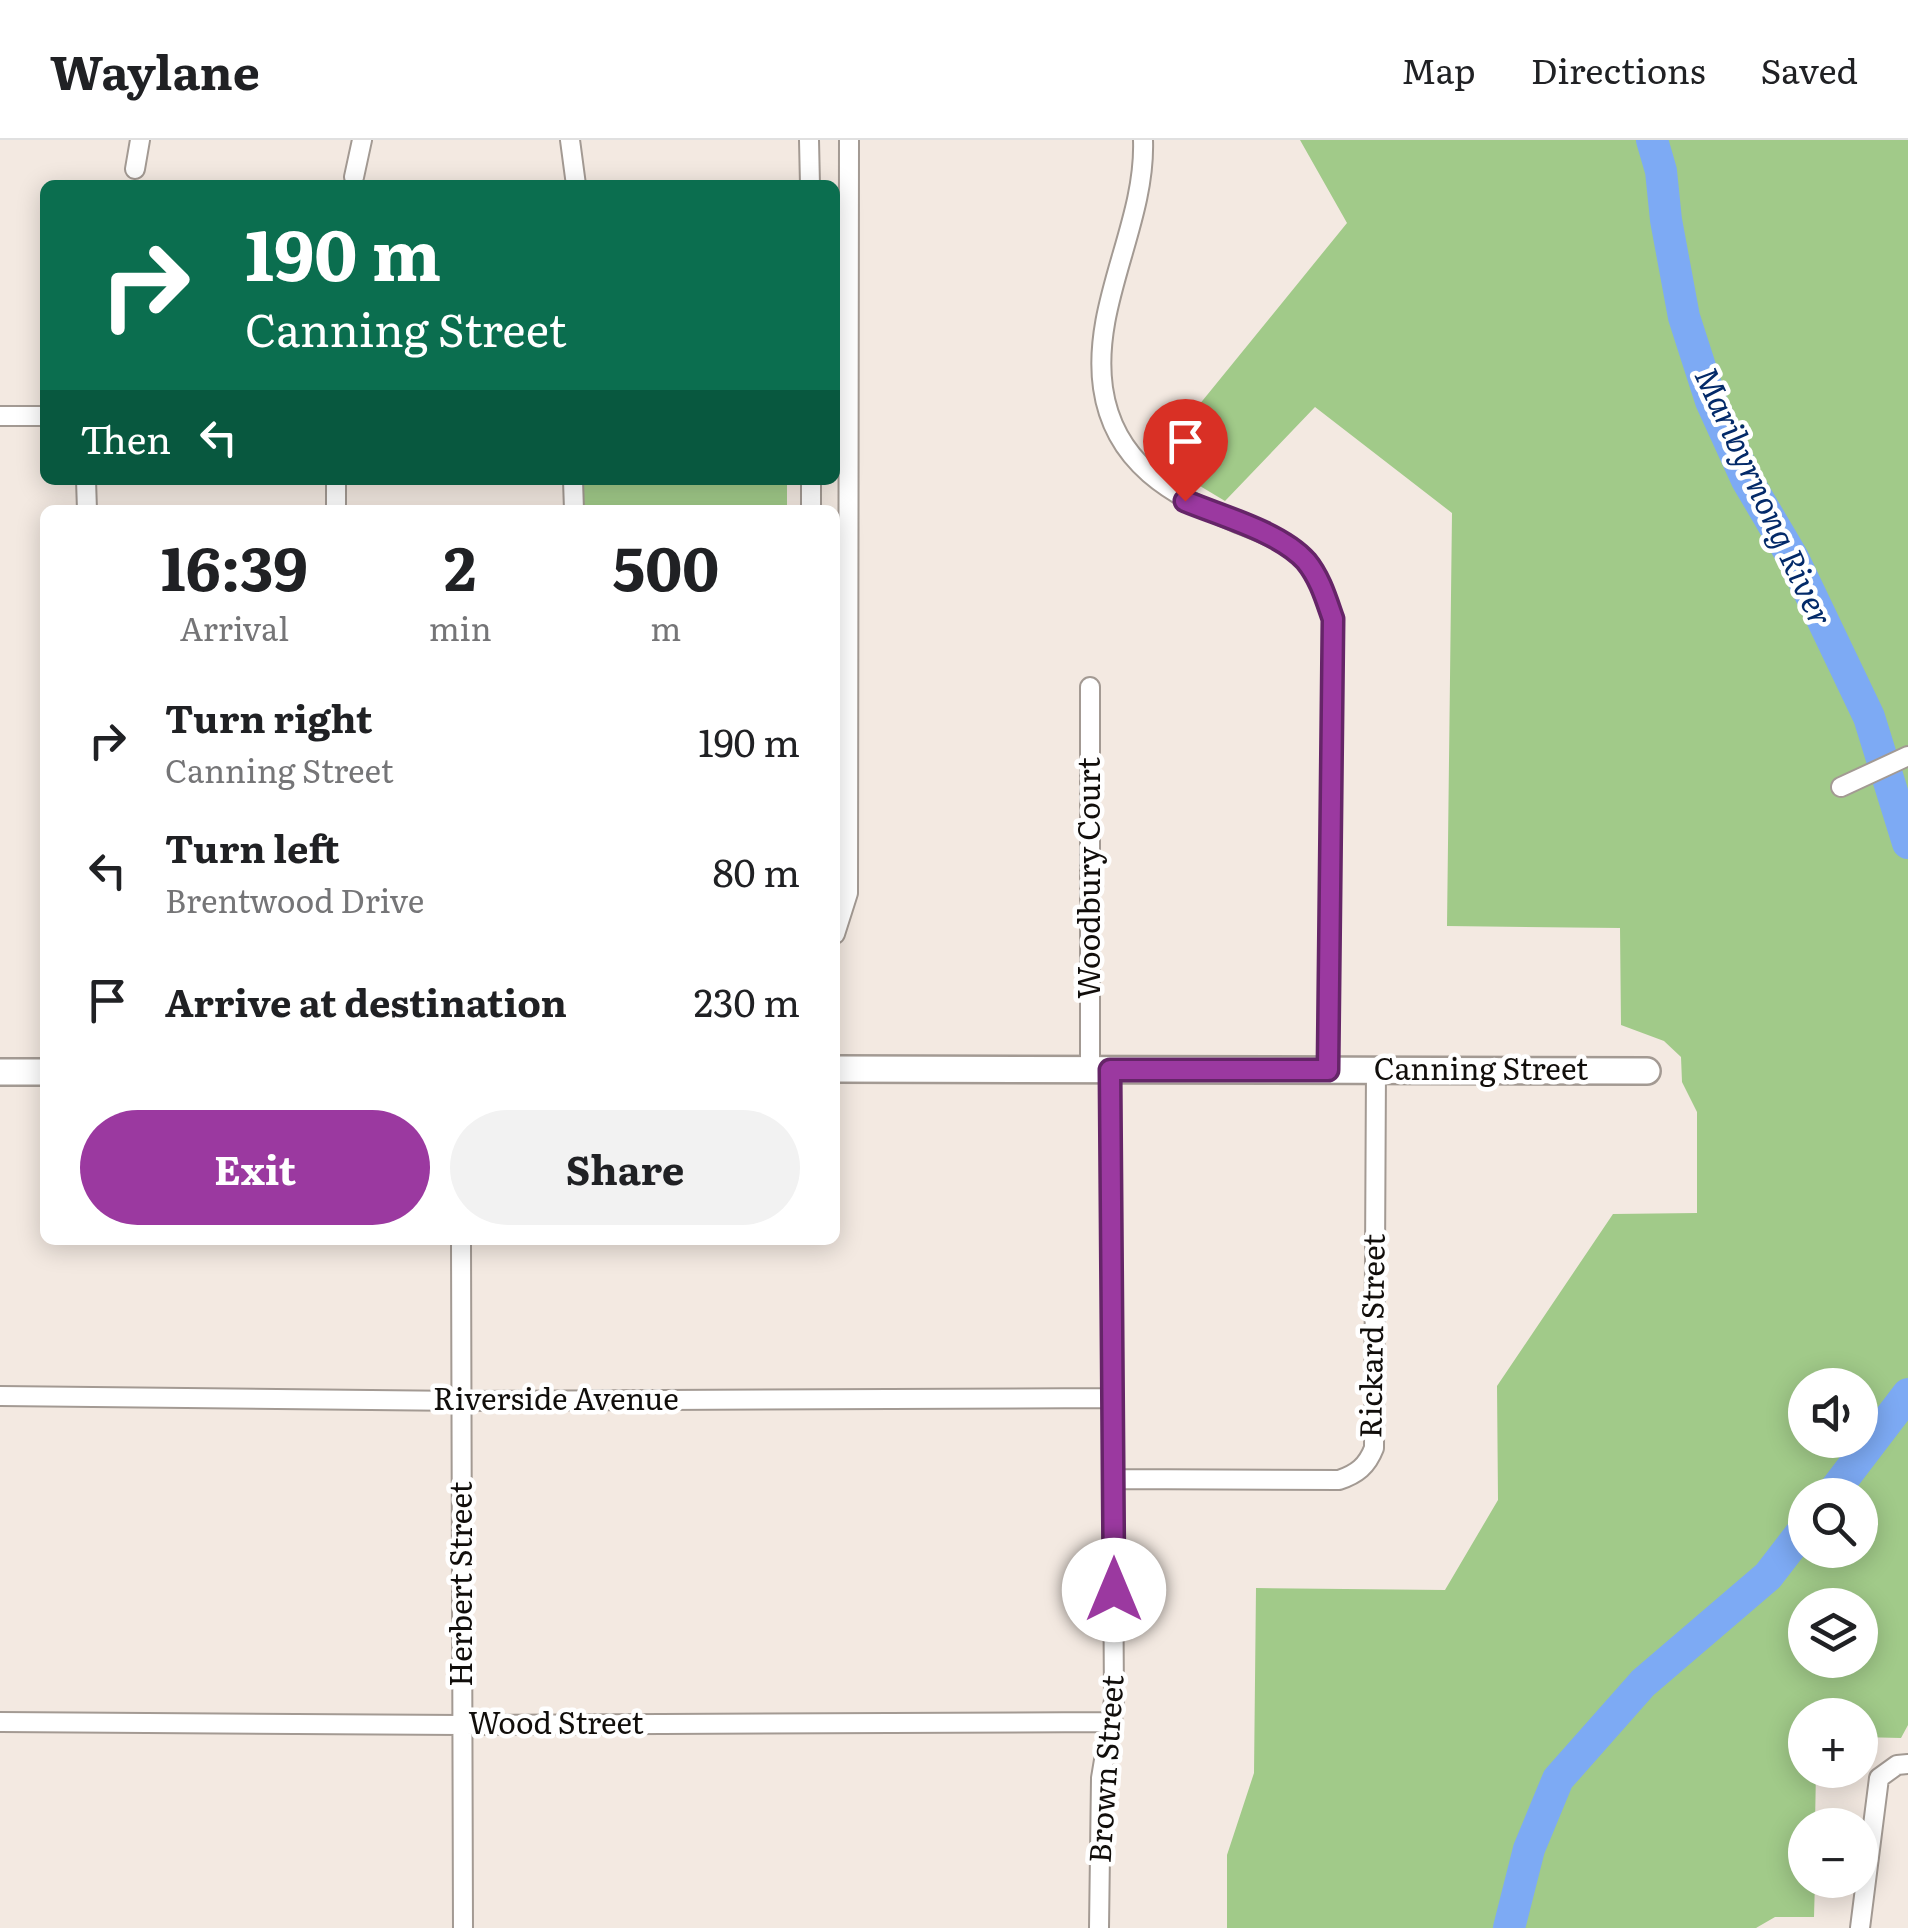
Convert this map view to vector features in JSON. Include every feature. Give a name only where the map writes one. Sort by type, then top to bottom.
[{"type":"street","points":[[135,169],[140,140]]},
{"type":"street","points":[[354,178],[362,140]]},
{"type":"street","points":[[570,140],[575,180]]},
{"type":"street","points":[[810,140],[810,180]]},
{"type":"street","points":[[840,918],[848,893],[849,140]]},
{"type":"street","points":[[1143,140],[1138,198],[1101,344],[1103,389],[1112,422],[1130,454],[1154,480],[1185,501],[1281,541],[1306,561],[1322,586],[1333,619],[1328,1070]]},
{"type":"street","points":[[0,416],[40,416]]},
{"type":"street","name":"Woodbury Court","points":[[1090,687],[1100,1070]]},
{"type":"street","points":[[1841,787],[1908,756]]},
{"type":"street","name":"Canning Street","points":[[840,1069],[1647,1071]]},
{"type":"street","name":"Brown Street","points":[[1099,1928],[1101,1778],[1112,1722],[1114,1479],[1100,1070]]},
{"type":"street","name":"Rickard Street","points":[[1114,1479],[1338,1480],[1363,1468],[1370,1458],[1374,1448],[1376,1070]]},
{"type":"street","points":[[0,1072],[40,1072]]},
{"type":"street","name":"Herbert Street","points":[[461,1245],[464,1928]]},
{"type":"street","name":"Riverside Avenue","points":[[0,1396],[464,1401],[1112,1398]]},
{"type":"street","name":"Wood Street","points":[[0,1722],[1112,1722]]},
{"type":"street","points":[[1860,1928],[1879,1778],[1908,1764]]},
{"type":"green space","points":[[1300,140],[1908,140],[1908,1725],[1901,1738],[1878,1737],[1878,1698],[1788,1698],[1788,1788],[1816,1788],[1815,1808],[1788,1808],[1788,1898],[1815,1898],[1814,1917],[1775,1917],[1756,1928],[1227,1928],[1227,1855],[1254,1773],[1256,1588],[1445,1590],[1498,1500],[1497,1386],[1613,1214],[1697,1213],[1697,1112],[1682,1082],[1681,1057],[1664,1041],[1621,1025],[1620,928],[1447,926],[1452,513],[1315,407],[1225,501],[1155,459],[1347,223]]},
{"type":"green space","points":[[584,485],[787,485],[787,505],[584,505]]},
{"type":"waterway","name":"Maribyrnong River","points":[[1652,140],[1661,171],[1684,317],[1711,401],[1747,480],[1793,558],[1869,717],[1908,843]]},
{"type":"waterway","name":"Maribyrnong River","points":[[1844,1478],[1908,1394]]},
{"type":"waterway","name":"Maribyrnong River","points":[[1509,1928],[1529,1849],[1558,1779],[1643,1683],[1768,1576],[1788,1550]]},
{"type":"route","points":[[1114,1590],[1110,1070],[1328,1070],[1333,619],[1322,586],[1306,561],[1281,541],[1185,501]]}]
